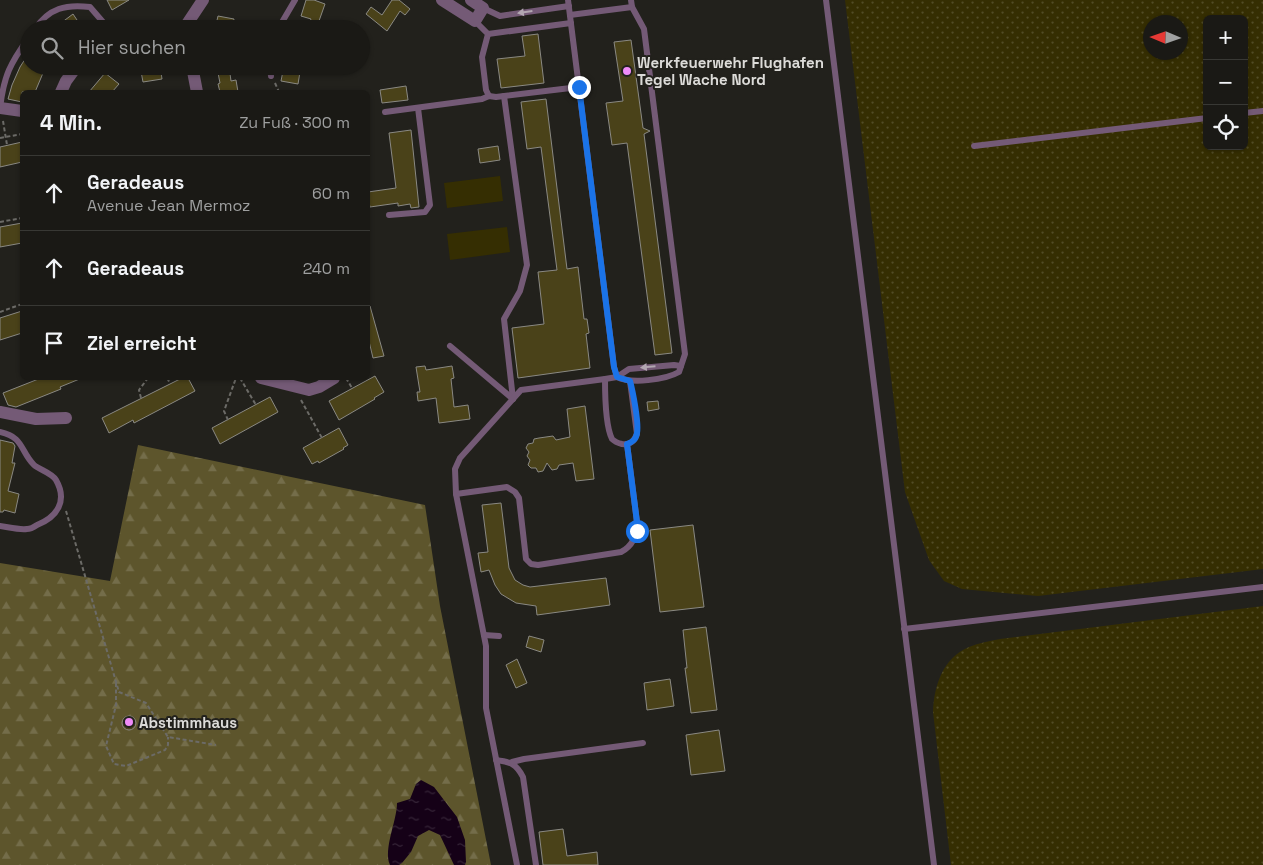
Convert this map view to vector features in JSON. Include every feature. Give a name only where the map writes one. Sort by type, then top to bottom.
[{"type":"street","points":[[188,20],[203,0]]},
{"type":"street","points":[[442,0],[475,21],[483,8],[471,0]]},
{"type":"street","points":[[62,90],[70,75]]},
{"type":"street","points":[[194,75],[197,90]]},
{"type":"street","points":[[2,108],[20,111]]},
{"type":"street","points":[[268,380],[309,390],[331,380]]},
{"type":"street","points":[[0,412],[36,419],[66,418]]},
{"type":"lane","points":[[283,20],[295,0]]},
{"type":"lane","points":[[826,0],[934,865]]},
{"type":"lane","points":[[483,8],[500,16],[569,3],[614,367],[617,377]]},
{"type":"lane","points":[[570,15],[632,4],[644,29],[685,354],[679,372],[672,376],[630,381],[617,377]]},
{"type":"lane","points":[[44,20],[54,10],[72,5],[90,7],[101,20]]},
{"type":"lane","points":[[475,21],[488,34]]},
{"type":"lane","points":[[488,34],[571,23]]},
{"type":"lane","points":[[488,34],[482,56],[486,90],[489,96]]},
{"type":"lane","points":[[2,108],[2,80],[20,50]]},
{"type":"lane","points":[[385,112],[482,99],[489,96],[492,98],[579,87]]},
{"type":"lane","points":[[504,96],[527,265],[520,291],[504,320],[513,399]]},
{"type":"lane","points":[[389,215],[425,212],[430,205],[418,108]]},
{"type":"lane","points":[[1248,113],[1263,111]]},
{"type":"lane","points":[[974,146],[1203,118]]},
{"type":"lane","points":[[450,346],[513,399]]},
{"type":"lane","points":[[517,865],[486,708],[486,646],[456,494],[455,470],[460,458],[521,390],[617,377],[629,369],[681,366]]},
{"type":"lane","points":[[605,379],[609,427],[613,440],[618,443],[627,444],[633,442],[637,434],[630,381]]},
{"type":"lane","points":[[0,432],[19,440],[34,464],[55,478],[61,494],[56,514],[45,522],[28,529],[0,526]]},
{"type":"lane","points":[[456,494],[507,487],[515,492],[519,498],[526,559],[531,564],[538,565],[621,552],[627,549],[633,542],[637,531],[627,444]]},
{"type":"lane","points":[[904,629],[1263,587]]},
{"type":"lane","points":[[484,635],[499,636]]},
{"type":"lane","points":[[496,760],[512,762],[643,743]]},
{"type":"lane","points":[[512,762],[517,766],[523,777],[536,865]]},
{"type":"path","points":[[271,76],[278,90]]},
{"type":"path","points":[[2,108],[2,123],[7,146]]},
{"type":"path","points":[[0,138],[20,134]]},
{"type":"path","points":[[0,222],[20,218]]},
{"type":"path","points":[[0,312],[20,305]]},
{"type":"path","points":[[141,398],[139,390],[146,380]]},
{"type":"path","points":[[228,420],[224,411],[235,380]]},
{"type":"path","points":[[241,380],[256,405]]},
{"type":"path","points":[[347,380],[352,388]]},
{"type":"path","points":[[300,388],[299,398],[322,438]]},
{"type":"path","points":[[61,494],[116,681],[119,692],[146,702],[168,737],[168,744],[165,750],[126,766],[114,764],[106,746],[116,705],[116,681]]},
{"type":"path","points":[[168,737],[216,745]]},
{"type":"shaded area","points":[[845,0],[1263,0],[1263,569],[1038,596],[962,589],[944,581],[929,560],[905,492]]},
{"type":"shaded area","points":[[500,176],[503,201],[447,208],[444,183]]},
{"type":"shaded area","points":[[507,227],[510,252],[450,260],[447,234]]},
{"type":"shaded area","points":[[1263,606],[1263,865],[951,865],[933,712],[938,682],[946,665],[960,652],[981,643],[1000,639]]},
{"type":"green space","points":[[138,445],[425,505],[440,606],[491,865],[0,865],[0,563],[110,581]]},
{"type":"water","points":[[421,780],[434,787],[457,817],[465,840],[465,865],[454,865],[440,835],[429,830],[418,836],[411,852],[402,863],[390,865],[388,851],[397,803],[410,799],[416,784]]},
{"type":"building","points":[[107,0],[129,0],[112,10]]},
{"type":"building","points":[[306,0],[314,0],[325,4],[319,20],[311,20],[301,16]]},
{"type":"building","points":[[392,0],[399,0],[410,9],[405,15],[400,11],[387,31],[366,14],[371,7],[382,15]]},
{"type":"building","points":[[73,14],[77,20],[65,20]]},
{"type":"building","points":[[218,16],[234,19],[234,20],[217,20]]},
{"type":"building","points":[[538,34],[544,83],[501,88],[497,59],[525,56],[522,36]]},
{"type":"building","points":[[631,40],[643,128],[650,131],[644,134],[672,353],[655,355],[627,143],[612,145],[606,103],[623,101],[614,42]]},
{"type":"building","points":[[20,67],[20,75],[42,75],[36,90],[20,90],[20,102],[8,99]]},
{"type":"building","points":[[103,75],[108,75],[119,84],[114,90],[91,90]]},
{"type":"building","points":[[142,75],[161,75],[162,79],[143,82]]},
{"type":"building","points":[[218,75],[230,75],[231,81],[236,80],[238,90],[220,90],[218,84],[220,83]]},
{"type":"building","points":[[282,75],[300,75],[298,84],[281,81]]},
{"type":"building","points":[[406,86],[408,100],[382,103],[380,90]]},
{"type":"building","points":[[546,99],[567,269],[578,267],[584,319],[587,319],[589,333],[586,334],[590,368],[518,378],[512,328],[544,324],[538,272],[557,270],[541,147],[527,149],[521,102]]},
{"type":"building","points":[[411,130],[419,207],[411,208],[410,204],[398,206],[398,203],[370,207],[370,192],[396,188],[389,133]]},
{"type":"building","points":[[20,142],[20,162],[0,167],[0,147]]},
{"type":"building","points":[[498,146],[500,160],[480,163],[478,149]]},
{"type":"building","points":[[20,223],[20,243],[0,247],[0,227]]},
{"type":"building","points":[[370,306],[384,356],[373,358],[370,345]]},
{"type":"building","points":[[20,312],[20,334],[0,340],[0,318]]},
{"type":"building","points":[[425,366],[426,370],[452,366],[454,378],[451,379],[454,407],[468,405],[470,419],[439,423],[436,398],[418,401],[417,392],[420,392],[416,367]]},
{"type":"building","points":[[375,376],[384,392],[339,420],[329,401]]},
{"type":"building","points":[[36,380],[77,380],[60,387],[61,389],[16,407],[8,405],[3,393]]},
{"type":"building","points":[[178,380],[189,380],[195,391],[134,423],[133,420],[109,433],[102,418]]},
{"type":"building","points":[[270,397],[278,412],[220,444],[212,428]]},
{"type":"building","points":[[658,401],[659,409],[648,411],[647,402]]},
{"type":"building","points":[[585,406],[594,479],[576,481],[573,463],[559,465],[557,469],[552,470],[547,463],[543,471],[538,472],[536,468],[531,468],[528,465],[530,460],[527,456],[529,452],[526,448],[528,444],[533,443],[534,439],[539,438],[553,436],[556,440],[570,437],[567,409]]},
{"type":"building","points":[[339,428],[348,445],[319,463],[318,461],[312,464],[303,448]]},
{"type":"building","points":[[0,440],[13,443],[15,446],[12,463],[15,463],[8,491],[19,494],[15,513],[4,510],[0,512]]},
{"type":"building","points":[[501,503],[509,568],[515,580],[530,587],[606,578],[610,605],[537,615],[536,606],[516,603],[501,594],[489,570],[481,572],[478,553],[488,552],[482,505]]},
{"type":"building","points":[[693,525],[704,607],[660,612],[650,530]]},
{"type":"building","points":[[706,627],[717,710],[691,713],[685,668],[687,668],[683,630]]},
{"type":"building","points":[[529,636],[544,640],[541,652],[526,647]]},
{"type":"building","points":[[517,659],[527,683],[516,688],[506,665]]},
{"type":"building","points":[[670,679],[674,706],[647,710],[644,683]]},
{"type":"building","name":"Abstimmhaus","points":[[129,716],[134,718],[136,723],[134,728],[129,730],[124,728],[122,723],[124,718]]},
{"type":"building","points":[[719,730],[725,771],[691,775],[686,735]]},
{"type":"building","points":[[563,829],[567,856],[597,852],[598,865],[543,865],[539,832]]},
{"type":"place","name":"Werkfeuerwehr Flughafen Tegel Wache Nord","points":[[627,71]]},
{"type":"place","name":"Abstimmhaus","points":[[129,722]]},
{"type":"route","points":[[579,87],[614,367],[617,377],[630,381],[633,394],[637,434],[633,442],[627,444],[637,531]]}]
